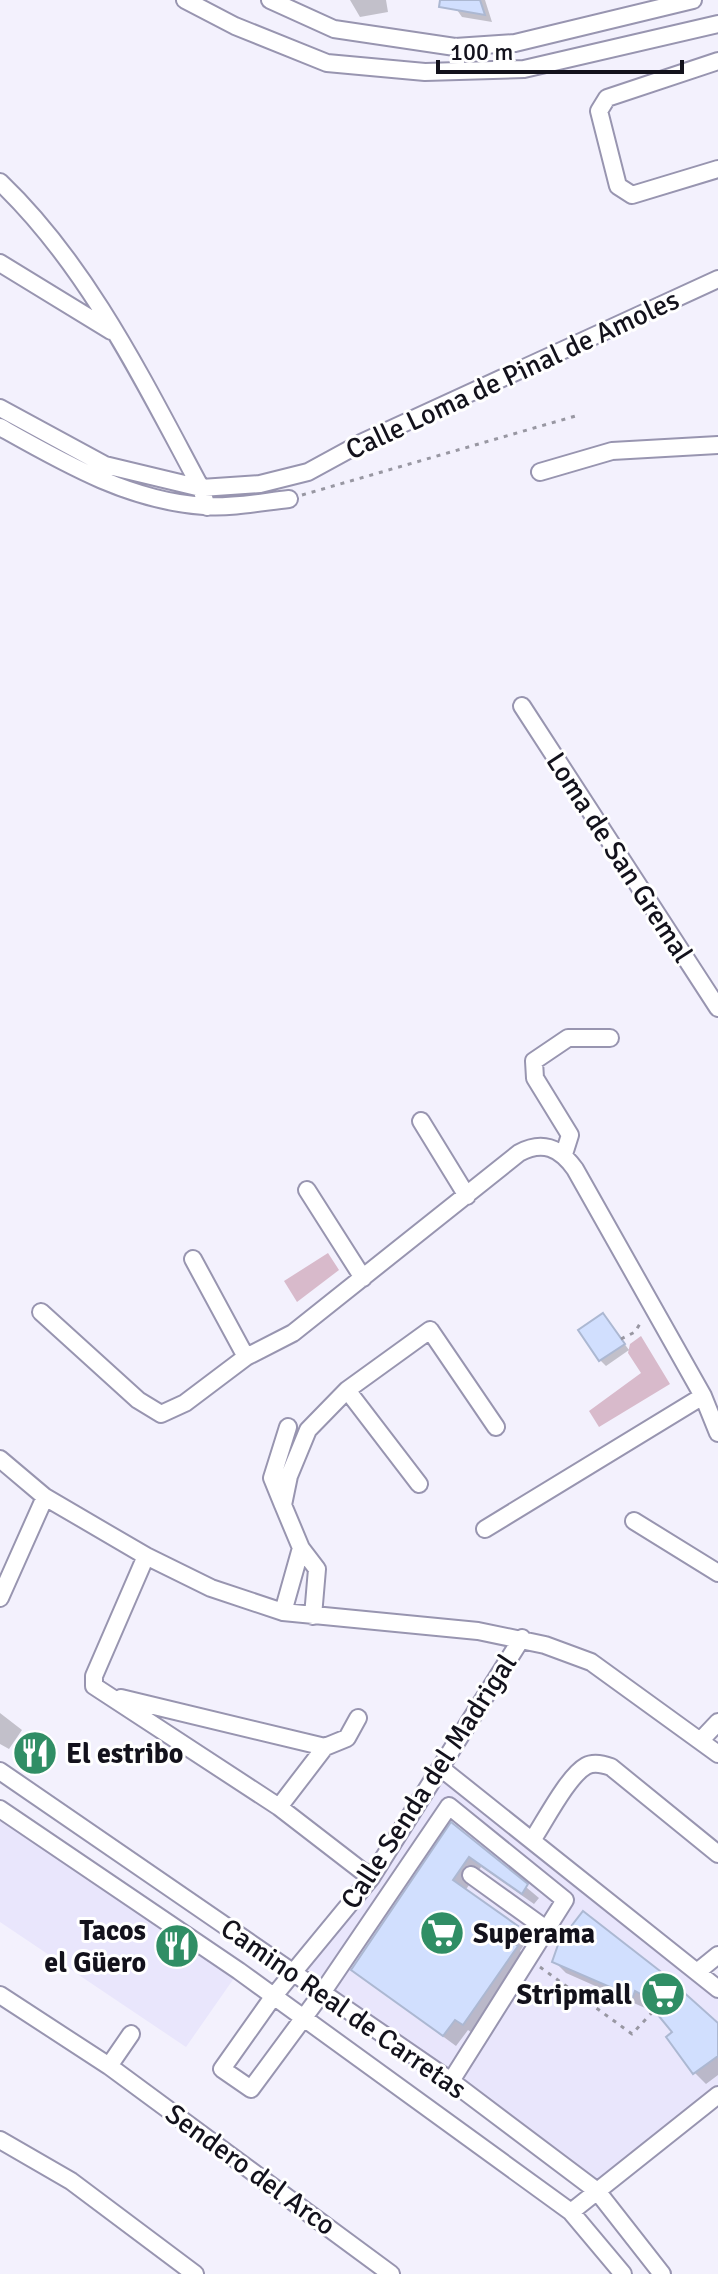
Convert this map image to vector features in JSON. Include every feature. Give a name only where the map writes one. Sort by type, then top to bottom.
[{"type":"street","points":[[185,0],[235,26],[327,63],[425,72],[524,69],[718,24]]},
{"type":"street","points":[[270,0],[334,29],[455,47],[515,43],[693,0]]},
{"type":"street","points":[[718,61],[607,98],[599,111],[618,186],[624,192],[632,195],[718,169]]},
{"type":"street","points":[[0,182],[32,213],[119,336],[201,488],[207,507]]},
{"type":"street","points":[[0,263],[119,336]]},
{"type":"street","name":"Calle Loma de Pinal de Amoles","points":[[308,472],[363,442],[718,279]]},
{"type":"street","points":[[0,408],[105,465],[201,488],[260,484],[308,472]]},
{"type":"street","points":[[0,427],[86,474],[129,492],[207,507],[289,499],[308,472]]},
{"type":"street","points":[[540,472],[612,451],[718,445]]},
{"type":"street","points":[[282,477],[289,499]]},
{"type":"street","name":"Loma de San Gremal","points":[[522,706],[718,1008]]},
{"type":"street","points":[[564,1154],[570,1135],[535,1078],[534,1061],[568,1038],[610,1038]]},
{"type":"street","points":[[421,1121],[467,1196]]},
{"type":"street","points":[[41,1312],[138,1400],[161,1414],[185,1403],[246,1357],[293,1333],[529,1147],[548,1146],[564,1154],[703,1396],[718,1433]]},
{"type":"street","points":[[307,1190],[363,1278]]},
{"type":"street","points":[[193,1259],[246,1357]]},
{"type":"street","points":[[283,1505],[289,1476],[308,1430],[347,1390],[430,1330],[496,1427]]},
{"type":"street","points":[[347,1390],[419,1484]]},
{"type":"street","points":[[485,1529],[703,1396]]},
{"type":"street","points":[[288,1427],[272,1478],[301,1548],[318,1574],[313,1616]]},
{"type":"street","points":[[0,1459],[45,1497],[146,1556],[211,1588],[283,1612],[522,1638],[591,1662],[718,1754]]},
{"type":"street","points":[[0,1598],[45,1497]]},
{"type":"street","points":[[634,1521],[718,1573]]},
{"type":"street","points":[[283,1612],[301,1548]]},
{"type":"street","points":[[146,1556],[94,1676],[94,1686],[279,1807],[371,1878]]},
{"type":"street","name":"Calle Senda del Madrigal","points":[[302,2018],[251,2089],[222,2069],[273,1997],[371,1878],[522,1638]]},
{"type":"street","points":[[108,1695],[325,1747],[336,1746],[347,1738],[358,1718]]},
{"type":"street","points":[[701,1740],[716,1721]]},
{"type":"street","points":[[279,1807],[325,1747]]},
{"type":"street","points":[[533,1839],[577,1774],[587,1765],[601,1763],[611,1767],[718,1854]]},
{"type":"street","points":[[442,1769],[718,1989]]},
{"type":"street","name":"Camino Real de Carretas","points":[[0,1771],[451,2081],[597,2191],[662,2274]]},
{"type":"street","points":[[302,2018],[449,1806],[565,1900],[451,2081]]},
{"type":"street","name":"Camino Real de Carretas","points":[[0,1809],[273,1997],[571,2212],[623,2274]]},
{"type":"street","points":[[471,1875],[546,1929]]},
{"type":"street","points":[[697,1972],[718,1955]]},
{"type":"street","name":"Sendero del Arco","points":[[0,1995],[165,2102],[391,2274]]},
{"type":"street","points":[[109,2066],[131,2034]]},
{"type":"street","points":[[571,2212],[718,2095]]},
{"type":"street","points":[[0,2140],[71,2181],[195,2274]]},
{"type":"path","points":[[289,499],[579,415]]},
{"type":"path","points":[[621,1339],[635,1332],[640,1322]]},
{"type":"path","points":[[527,1958],[632,2034],[659,2005]]},
{"type":"shaded area","points":[[328,1253],[339,1270],[297,1302],[284,1281]]},
{"type":"shaded area","points":[[641,1336],[670,1384],[599,1427],[589,1411],[641,1373],[628,1353],[630,1344]]},
{"type":"shaded area","points":[[442,1769],[718,1989],[718,2095],[597,2191],[293,1972]]},
{"type":"shaded area","points":[[0,1809],[239,1971],[186,2047],[0,1922]]},
{"type":"building","points":[[440,0],[480,0],[485,15],[439,7]]},
{"type":"building","points":[[603,1313],[625,1344],[599,1361],[578,1330]]},
{"type":"building","name":"Superama","points":[[451,1822],[528,1884],[522,1894],[469,1857],[453,1880],[518,1926],[508,1939],[518,1946],[463,2025],[455,2020],[443,2036],[351,1970]]},
{"type":"building","name":"Stripmall","points":[[583,1911],[660,1971],[718,2023],[718,2056],[693,2074],[666,2037],[672,2032],[658,2015],[662,2006],[635,1991],[633,1997],[552,1962],[559,1942]]},
{"type":"place","name":"El estribo","points":[[35,1753]]},
{"type":"place","name":"Superama","points":[[442,1933]]},
{"type":"place","name":"Tacos el Güero","points":[[177,1946]]},
{"type":"place","name":"Stripmall","points":[[663,1994]]}]
